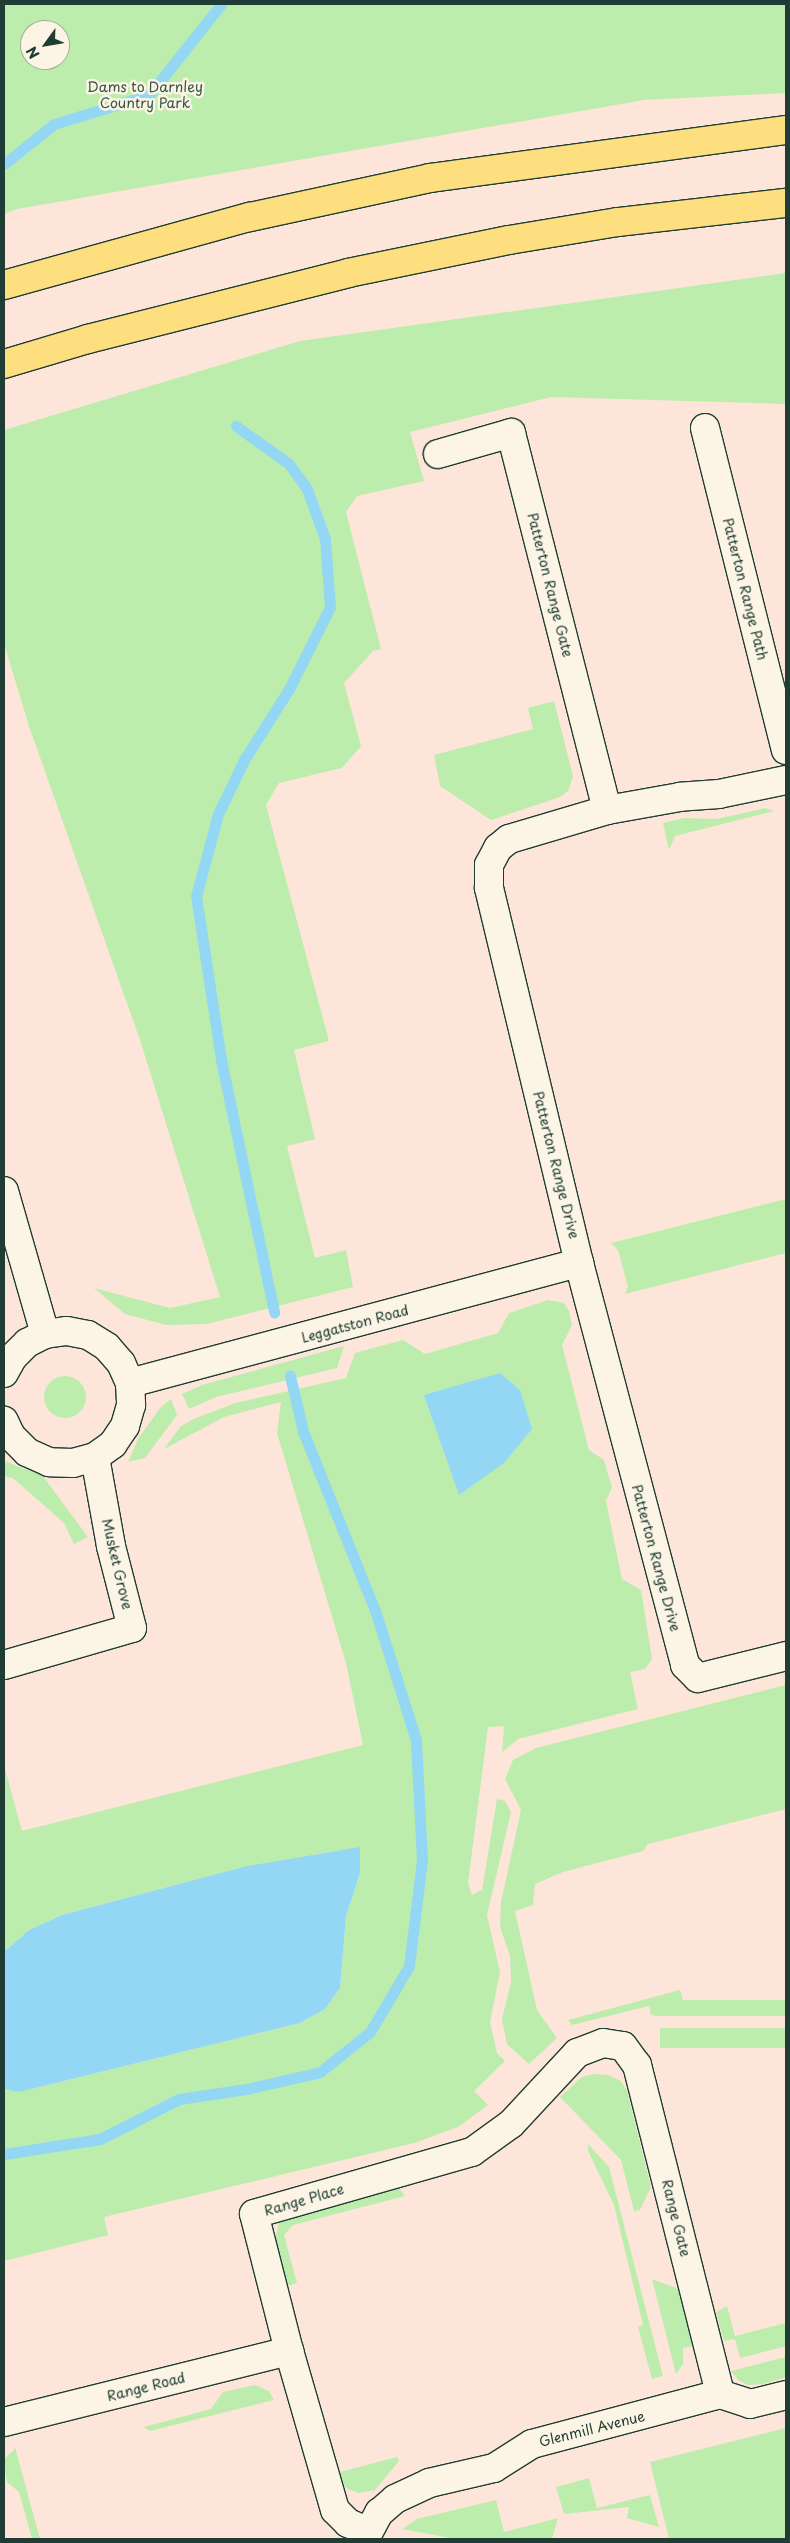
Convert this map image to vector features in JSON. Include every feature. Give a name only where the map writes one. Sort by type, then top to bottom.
[{"type":"highway","points":[[4,284],[250,217],[430,178],[786,130]]},
{"type":"highway","points":[[4,364],[88,339],[338,276],[509,240],[627,221],[786,203]]},
{"type":"street","name":"Patterton Range Path","points":[[705,428],[786,750]]},
{"type":"street","name":"Patterton Range Gate","points":[[438,454],[511,433],[607,810]]},
{"type":"street","name":"Patterton Range Drive","points":[[786,780],[719,794],[680,797],[607,810],[509,839],[498,848],[489,865],[489,888],[580,1263],[685,1665],[698,1678],[786,1656]]},
{"type":"street","points":[[4,1190],[45,1334]]},
{"type":"street","name":"Leggatston Road","points":[[130,1383],[580,1263]]},
{"type":"street","points":[[4,1373],[13,1357],[27,1343],[45,1334],[67,1331],[88,1335],[107,1346],[121,1363],[130,1383],[131,1405],[125,1426],[112,1444],[95,1457],[73,1463],[49,1462],[27,1452],[11,1436],[4,1421]]},
{"type":"street","name":"Musket Grove","points":[[4,1666],[132,1628],[112,1546],[95,1457]]},
{"type":"street","name":"Range Place","points":[[366,2535],[348,2523],[335,2510],[289,2350],[254,2214],[472,2152],[511,2124],[577,2053],[603,2043],[623,2046]]},
{"type":"street","name":"Range Gate","points":[[623,2046],[637,2065],[720,2394]]},
{"type":"street","name":"Range Road","points":[[4,2422],[289,2350]]},
{"type":"street","points":[[720,2394],[750,2404],[786,2395]]},
{"type":"street","name":"Glenmill Avenue","points":[[366,2535],[379,2513],[395,2499],[429,2483],[494,2468],[532,2444],[720,2394]]},
{"type":"green space","name":"Dams to Darnley Country Park","points":[[4,4],[786,4],[786,93],[644,100],[17,209],[4,214]]},
{"type":"green space","points":[[786,273],[786,404],[551,397],[410,432],[424,481],[357,496],[346,512],[381,649],[373,651],[344,683],[361,746],[342,768],[279,783],[266,805],[329,1041],[294,1050],[315,1139],[287,1146],[315,1258],[346,1250],[353,1287],[207,1324],[166,1325],[125,1314],[94,1288],[170,1308],[220,1297],[140,1040],[30,729],[4,644],[4,430],[300,341]]},
{"type":"green space","points":[[554,701],[573,776],[568,791],[560,797],[491,820],[440,786],[434,755],[533,729],[528,708]]},
{"type":"green space","points":[[765,808],[774,811],[675,836],[669,850],[663,823],[684,818],[717,819]]},
{"type":"green space","points":[[786,1199],[786,1253],[625,1294],[628,1287],[618,1250],[611,1243]]},
{"type":"green space","points":[[548,1300],[564,1303],[569,1311],[572,1325],[562,1345],[589,1450],[604,1460],[612,1487],[606,1501],[622,1579],[641,1590],[652,1659],[645,1669],[630,1672],[638,1709],[518,1739],[502,1752],[504,1726],[488,1727],[468,1883],[472,1895],[482,1890],[497,1799],[505,1801],[511,1812],[487,1915],[500,1972],[490,2022],[497,2053],[505,2061],[474,2091],[488,2105],[458,2127],[414,2143],[104,2217],[108,2235],[4,2261],[4,2089],[19,2092],[300,2023],[325,2009],[340,1988],[346,1916],[360,1873],[243,1867],[62,1915],[29,1930],[4,1952],[4,1765],[22,1831],[363,1745],[346,1663],[277,1433],[281,1402],[224,1417],[164,1449],[181,1426],[235,1403],[346,1378],[355,1353],[403,1340],[425,1354],[498,1333],[509,1313]]},
{"type":"green space","points":[[344,1346],[337,1368],[216,1397],[189,1409],[182,1394],[202,1385]]},
{"type":"green space","points":[[65,1376],[80,1382],[86,1397],[80,1412],[65,1418],[50,1412],[44,1397],[50,1382]]},
{"type":"green space","points":[[171,1399],[177,1415],[145,1458],[128,1462],[138,1439],[160,1408]]},
{"type":"green space","points":[[4,1461],[42,1475],[88,1537],[74,1544],[64,1523],[13,1478],[4,1476]]},
{"type":"green space","points":[[786,1685],[786,1809],[648,1844],[643,1851],[563,1872],[535,1884],[533,1905],[515,1911],[537,2010],[557,2038],[529,2064],[507,2044],[502,2019],[511,1982],[510,1956],[500,1927],[501,1902],[521,1810],[505,1779],[513,1760],[536,1748]]},
{"type":"green space","points":[[680,1990],[685,2007],[651,2015],[649,2006],[572,2025],[568,2020]]},
{"type":"green space","points":[[654,2000],[786,2000],[786,2016],[654,2016]]},
{"type":"green space","points":[[660,2028],[786,2028],[786,2048],[660,2048]]},
{"type":"green space","points":[[593,2074],[608,2075],[621,2081],[627,2091],[651,2187],[640,2210],[634,2211],[621,2160],[560,2097],[582,2077]]},
{"type":"green space","points":[[588,2144],[609,2167],[663,2376],[652,2379],[638,2327],[643,2325],[614,2205],[588,2151]]},
{"type":"green space","points":[[399,2188],[405,2196],[293,2225],[284,2235],[297,2283],[288,2286],[275,2242],[279,2222],[288,2216]]},
{"type":"green space","points":[[652,2279],[679,2289],[693,2346],[683,2348],[683,2364],[676,2374]]},
{"type":"green space","points":[[727,2306],[735,2336],[786,2323],[786,2346],[740,2358],[735,2339],[724,2341],[716,2312]]},
{"type":"green space","points":[[786,2357],[786,2377],[763,2384],[748,2385],[738,2380],[731,2371]]},
{"type":"green space","points":[[255,2385],[269,2391],[274,2400],[150,2431],[144,2427],[211,2409],[223,2392]]},
{"type":"green space","points":[[786,2428],[786,2539],[669,2539],[650,2462]]},
{"type":"green space","points":[[16,2448],[40,2539],[32,2539],[19,2492],[7,2482],[4,2459]]},
{"type":"green space","points":[[397,2457],[399,2461],[375,2490],[359,2493],[350,2490],[342,2485],[336,2473]]},
{"type":"green space","points":[[589,2478],[597,2508],[650,2495],[659,2527],[627,2518],[629,2507],[564,2514],[556,2487]]},
{"type":"green space","points":[[496,2500],[504,2532],[558,2518],[552,2539],[456,2539],[402,2529],[417,2519]]},
{"type":"water","points":[[500,1373],[520,1390],[532,1429],[504,1463],[459,1495],[424,1395]]},
{"type":"water","points":[[360,1847],[360,1873],[346,1916],[340,1988],[325,2009],[300,2023],[19,2092],[4,2089],[4,1952],[29,1930],[62,1915],[243,1867]]},
{"type":"waterway","points":[[4,164],[54,124],[149,95],[221,4]]},
{"type":"waterway","points":[[236,426],[289,464],[307,489],[325,539],[330,607],[289,689],[244,760],[218,814],[196,896],[221,1060],[274,1312]]},
{"type":"waterway","points":[[4,2154],[100,2139],[179,2099],[246,2089],[320,2072],[370,2032],[409,1966],[422,1860],[416,1740],[376,1613],[303,1431],[290,1376]]}]
